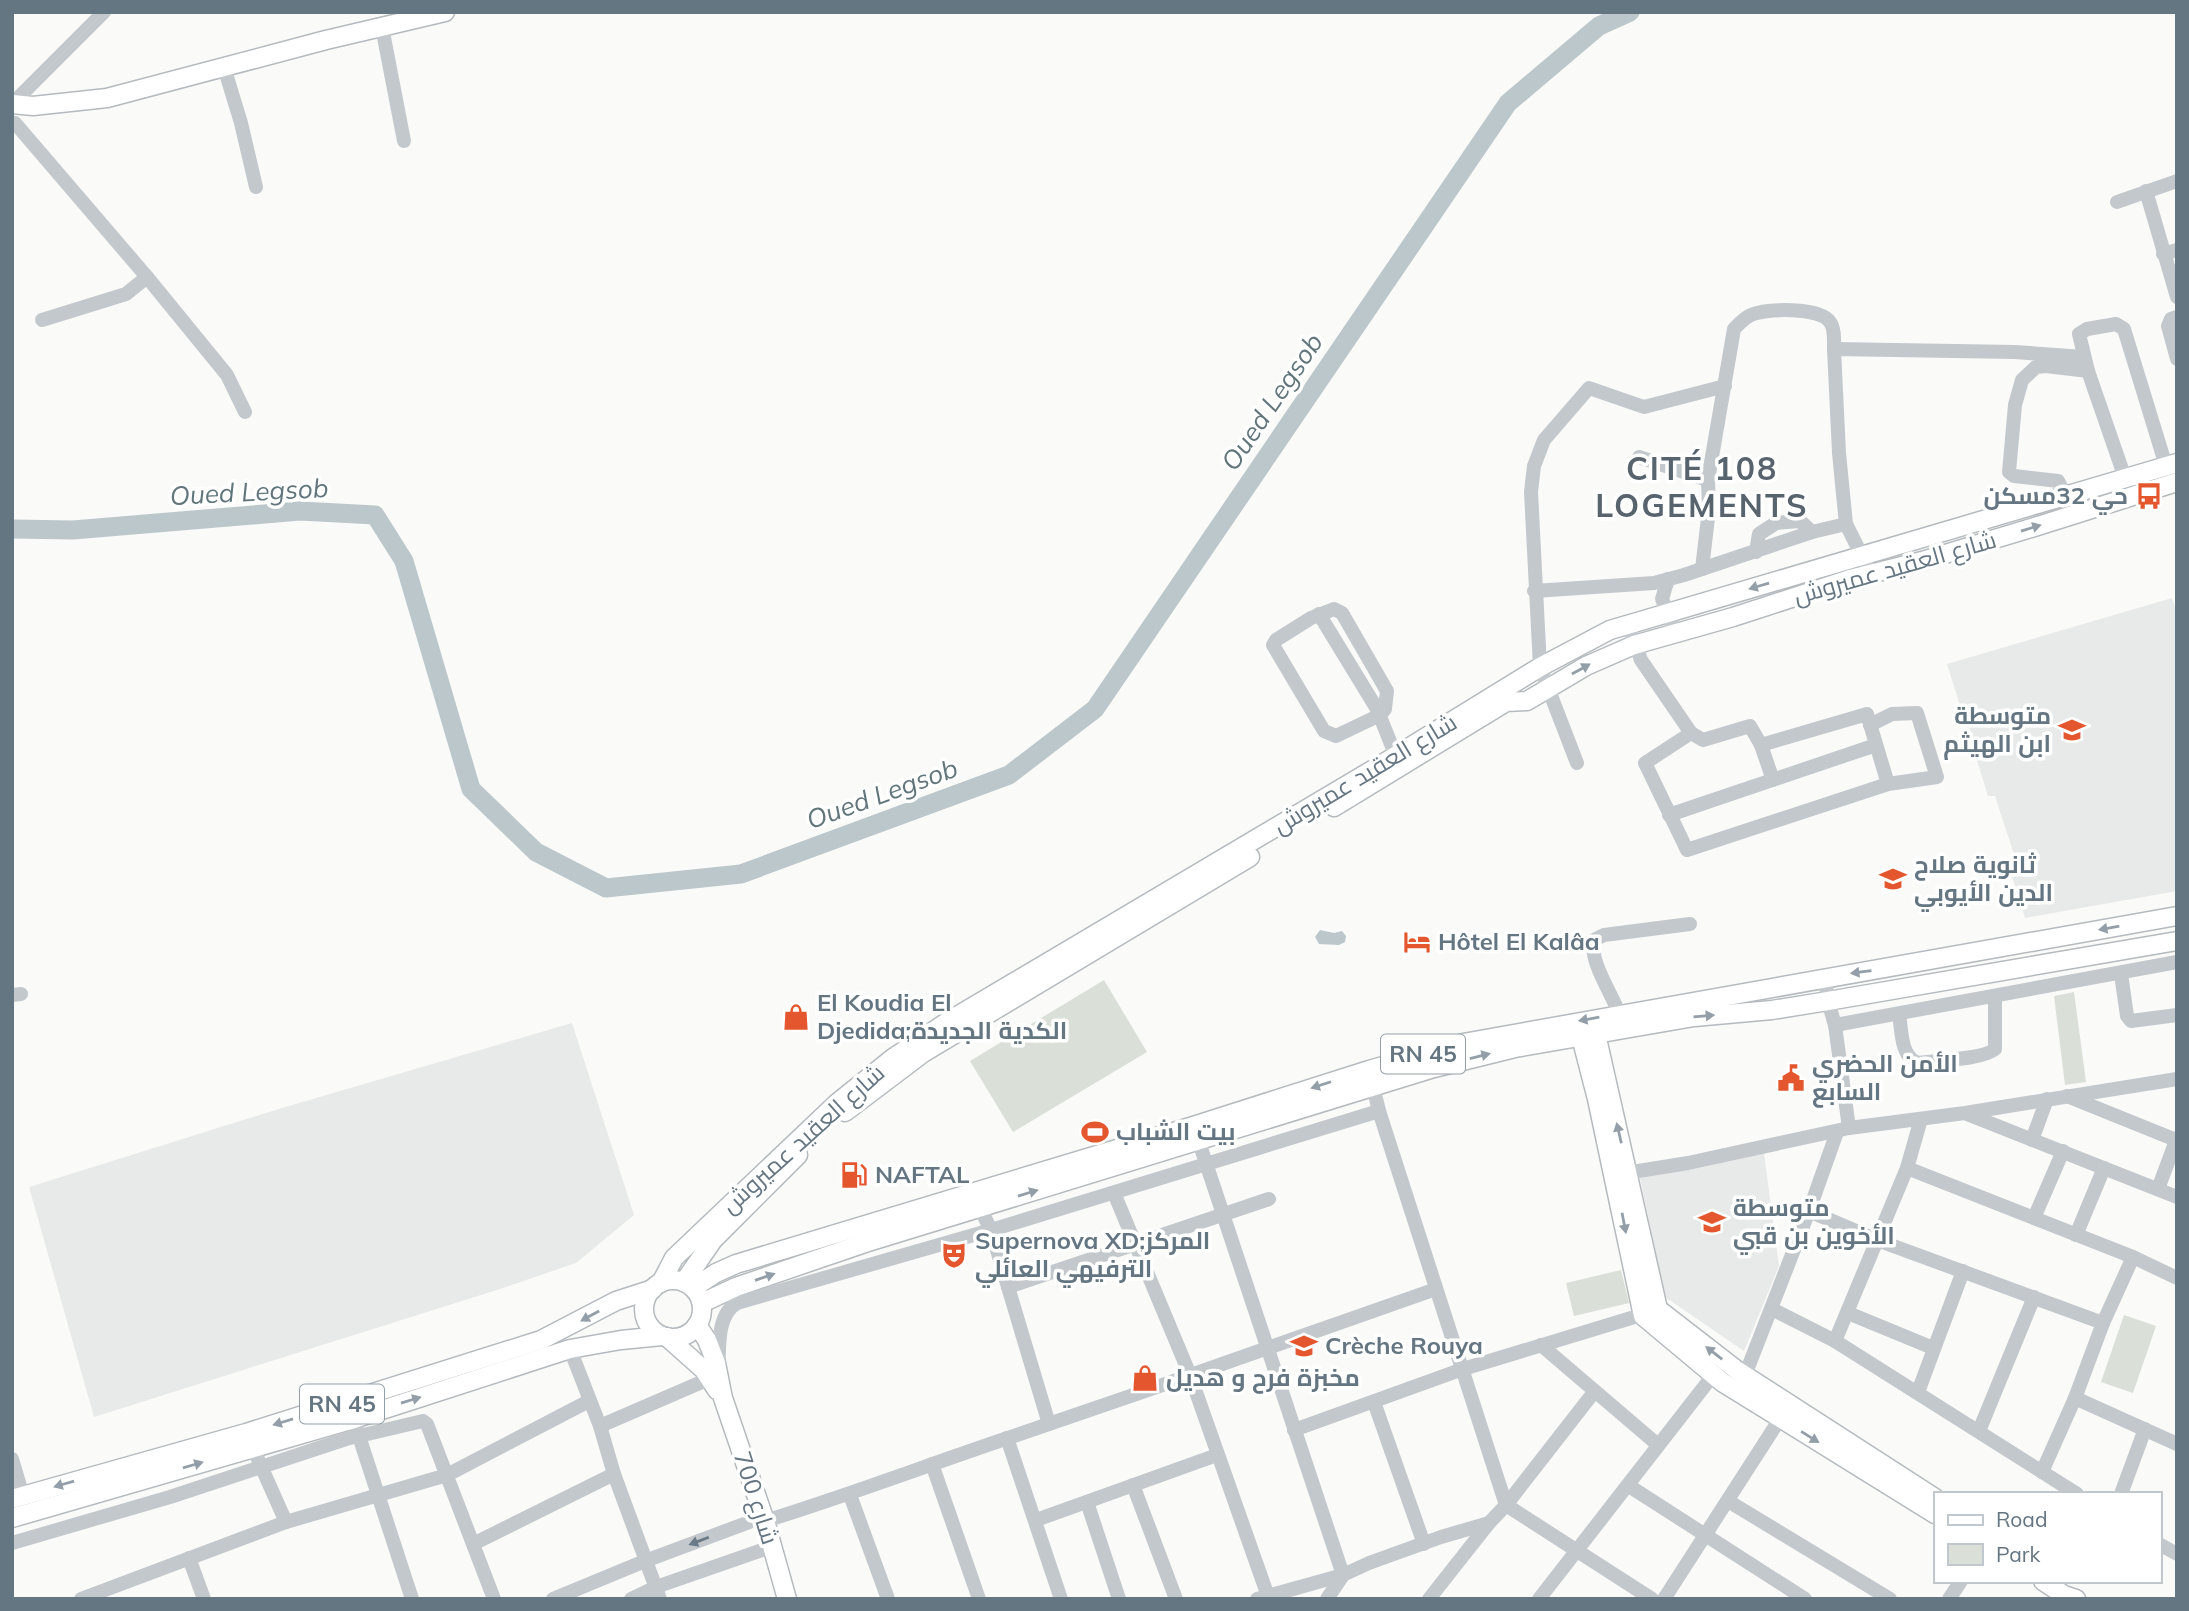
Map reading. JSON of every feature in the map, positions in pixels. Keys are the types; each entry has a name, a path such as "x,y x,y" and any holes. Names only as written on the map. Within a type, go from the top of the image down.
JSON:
{"main road":[{"path":"12,104 33,106 107,97 445,12"},
{"name":"شارع العقيد عميروش","path":"693,1291 717,1237 840,1116 882,1083 923,1053 1214,871 1398,762 1506,702 1527,701 1586,666 1634,645 1733,617 1866,565 1915,541 2172,464"},
{"name":"شارع العقيد عميروش","path":"1398,762 1540,667 1583,642 1628,624 1665,605 1866,565 1922,561 2177,482"},
{"path":"1915,541 1922,561"},
{"name":"شارع العقيد عميروش","path":"657,1286 674,1258 836,1104 893,1058 1069,948 1214,871"},
{"name":"RN 45","path":"693,1291 768,1276 980,1208 1196,1133 1371,1077 1463,1043 1623,1021 1825,978 2177,916"},
{"name":"RN 45","path":"1371,1077 1589,1035 1623,1021 1772,1010 2177,941"},
{"path":"1893,968 1897,990"},
{"path":"1589,1035 1651,1312 1714,1374 1741,1383"},
{"name":"RN 45","path":"693,1291 716,1273 736,1264 1196,1133"},
{"path":"717,1237 723,1256 736,1264"},
{"path":"616,1301 674,1258"},
{"path":"665,1336 677,1338 687,1335 697,1325 702,1311 693,1291 676,1280 657,1286 647,1297 645,1315 648,1324 714,1377"},
{"name":"RN 45","path":"18,1498 118,1478 162,1466 541,1340 616,1301 657,1286"},
{"path":"1651,1312 1741,1383 1934,1513"},
{"path":"697,1325 711,1349 714,1377"},
{"name":"RN 45","path":"162,1466 356,1427 570,1349 665,1336"},
{"name":"شارع 700","path":"714,1377 764,1519 788,1599"},
{"path":"1785,1412 1934,1497"},
{"name":"RN 45","path":"12,1518 118,1478"},
{"path":"2049,1583 2084,1599"}],"street":[{"path":"12,104 104,12"},
{"path":"382,27 404,141"},
{"path":"224,67 256,187"},
{"path":"33,106 13,124 147,276 226,374 245,412"},
{"path":"2117,202 2177,181"},
{"path":"2146,191 2170,252 2177,298"},
{"path":"42,320 126,294 147,276"},
{"path":"1702,569 1709,509 1708,480 1734,329 1746,317 1779,310 1818,313 1831,324 1846,524 1866,565"},
{"path":"2177,317 2171,319 2168,326 2177,359"},
{"path":"2125,478 2086,364 2080,341 2081,332 2116,324 2124,329 2172,464"},
{"path":"1834,349 2015,352 2086,364"},
{"path":"2066,496 2058,481 2014,476 2009,472 2015,405 2022,380 2036,367 2086,364"},
{"path":"1577,763 1540,667 1534,592 1531,492 1534,466 1544,440 1585,390 1591,388 1643,407 1725,386"},
{"path":"1639,457 1708,480"},
{"path":"1534,592 1642,584 1668,579 1756,552 1759,534 1776,523 1800,521 1812,532 1846,524"},
{"path":"1665,605 1668,579"},
{"path":"1642,584 1665,605 1676,632"},
{"path":"1334,609 1342,613 1382,678 1387,691 1387,701 1380,715 1340,735 1330,735 1324,731 1273,645 1320,614 1334,609"},
{"path":"1320,614 1380,715 1398,762"},
{"path":"1628,624 1641,660 1691,733 1703,740 1750,726 1761,744 1773,780"},
{"path":"1691,733 1644,763 1687,850 1888,785 1937,776 1917,713 1892,714 1870,725"},
{"path":"1761,744 1867,714 1888,785"},
{"path":"1669,815 1876,745"},
{"path":"1623,1021 1596,962 1594,940 1604,935 1690,924"},
{"path":"1835,1025 2177,962"},
{"path":"2121,974 2127,1016 2131,1021 2177,1015"},
{"path":"1741,1383 1843,1130 1835,1025 1825,978"},
{"path":"1899,1014 1906,1054 1917,1063 1981,1055 1995,1049 1995,997"},
{"path":"1371,1077 1379,1111 1506,1505 1652,1599"},
{"path":"1621,1174 1843,1130 2177,1079"},
{"path":"2066,1095 2177,1139 2158,1189"},
{"path":"2032,1140 2047,1099"},
{"path":"600,1426 714,1377 723,1319 731,1306 1114,1193 1379,1111"},
{"path":"1965,1113 2177,1197"},
{"path":"1835,1341 1907,1168 1921,1119"},
{"path":"1196,1133 1343,1575"},
{"path":"2034,1218 2063,1151"},
{"path":"1907,1168 2133,1257 2177,1278"},
{"path":"2076,1235 2104,1168"},
{"path":"1114,1193 1190,1376 1264,1598 1343,1575 1369,1563 1489,1523"},
{"path":"1007,1287 1269,1199"},
{"path":"980,1208 990,1230 1049,1424"},
{"path":"1809,1211 1877,1240 2103,1323"},
{"path":"2042,1472 2133,1257"},
{"path":"1918,1392 1963,1271"},
{"path":"553,1599 645,1561 764,1519 850,1494 1436,1289"},
{"path":"1979,1432 2034,1297"},
{"path":"1772,1309 1835,1341 2074,1492"},
{"path":"1294,1430 1463,1369 1651,1312"},
{"path":"1848,1313 1933,1348"},
{"path":"1541,1345 1658,1445"},
{"path":"570,1349 658,1593"},
{"path":"1539,1599 1714,1374"},
{"path":"1429,1599 1594,1392"},
{"path":"2075,1398 2177,1444"},
{"path":"81,1599 286,1522 447,1475 589,1401"},
{"path":"1374,1402 1424,1544"},
{"path":"1664,1599 1785,1412"},
{"path":"12,1543 261,1468 356,1427 423,1421 427,1424 494,1599"},
{"path":"356,1427 412,1599"},
{"path":"2122,1492 2145,1429"},
{"path":"1007,1438 1061,1599"},
{"path":"253,1448 286,1522"},
{"path":"1036,1520 1217,1455"},
{"path":"12,1459 18,1498"},
{"path":"932,1464 976,1598"},
{"path":"162,1466 170,1497"},
{"path":"473,1544 614,1474"},
{"path":"1133,1485 1176,1599"},
{"path":"1629,1486 1805,1599"},
{"path":"850,1494 888,1599"},
{"path":"1728,1501 1890,1599"},
{"path":"1087,1502 1119,1599"},
{"path":"631,1599 658,1593 771,1547"},
{"path":"189,1558 204,1599"},
{"path":"1327,1599 1343,1575"},
{"path":"1949,1599 1960,1583"}],"shaded area":[{"name":"متوسطة ابن الهيثم","path":"2172,598 2177,613 2177,891 2025,918 2010,870 2018,867 1995,796 1988,796 1947,664"},
{"path":"1320,930 1334,933 1342,931 1346,936 1345,942 1339,945 1319,944 1315,937"},
{"path":"572,1023 634,1215 576,1263 94,1417 29,1187 282,1108"},
{"name":"متوسطة الأخوين بن قبي","path":"1764,1153 1779,1266 1744,1351 1665,1297 1640,1178"}],"green space":[{"path":"1104,980 1147,1052 1013,1132 970,1061"},
{"path":"2074,992 2086,1082 2065,1085 2054,996"},
{"path":"1621,1270 1629,1303 1574,1316 1566,1283"},
{"path":"2124,1315 2156,1326 2133,1393 2101,1382"}],"waterway":[{"name":"Oued Legsob","path":"12,529 73,530 300,511 375,515 404,561 471,789 536,852 606,888 741,874 1009,775 1095,709 1508,103 1599,26 1630,12"}],"place":[{"name":"حي 32مسكن","path":"2149,496"},
{"name":"متوسطة ابن الهيثم","path":"2072,730"},
{"name":"ثانوية صلاح الدين الأيوبي","path":"1893,879"},
{"name":"Hôtel El Kalâa","path":"1417,942"},
{"name":"El Koudia El Djedida;الكدية الجديدة","path":"796,1017"},
{"name":"الأمن الحضري السابع","path":"1791,1078"},
{"name":"بيت الشباب","path":"1095,1132"},
{"name":"NAFTAL","path":"854,1175"},
{"name":"متوسطة الأخوين بن قبي","path":"1712,1222"},
{"name":"Supernova XD;المركز الترفيهي العائلي","path":"954,1255"},
{"name":"Crèche Rouya","path":"1304,1346"},
{"name":"مخبزة فرح و هديل","path":"1145,1378"}],"district":[{"name":"CITÉ 108 LOGEMENTS","path":"1702,488"}]}
